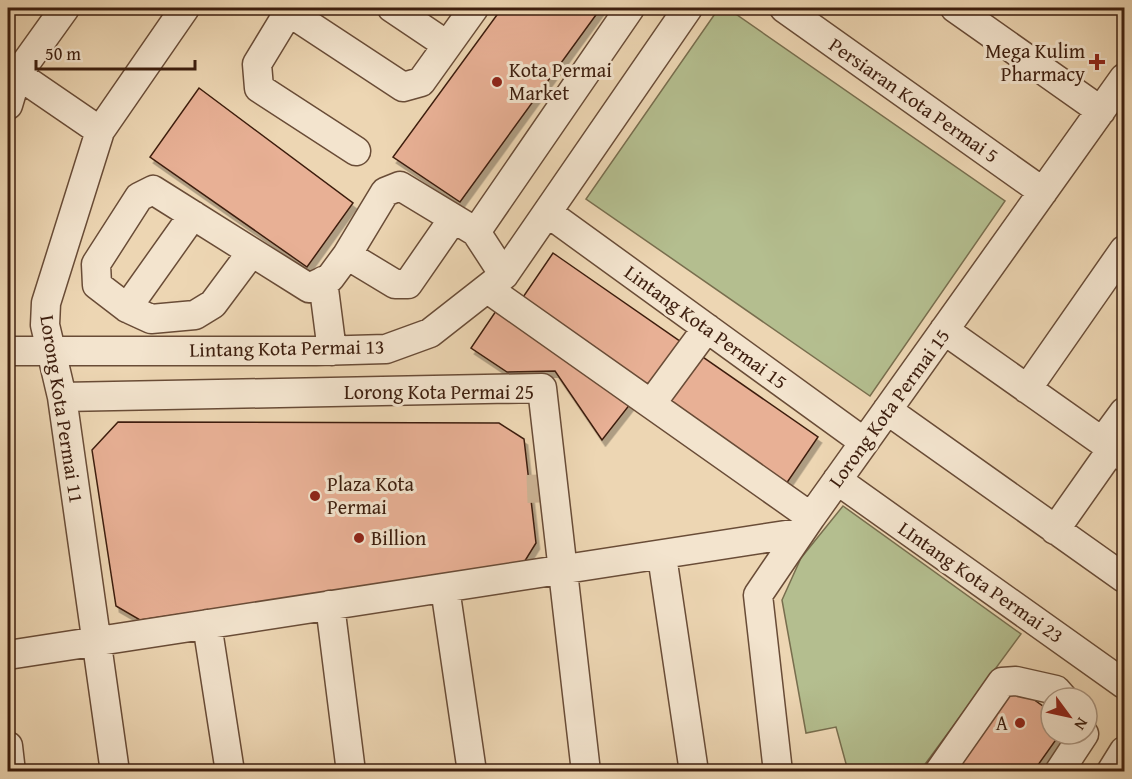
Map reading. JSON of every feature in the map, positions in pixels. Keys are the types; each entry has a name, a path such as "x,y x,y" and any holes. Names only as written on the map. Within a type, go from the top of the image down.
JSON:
{"street":[{"path":"8,105 12,72 65,8"},
{"name":"Lorong Kota Permai 11","path":"115,771 62,397 49,350 45,325 46,303 100,131 185,8"},
{"path":"392,8 447,45"},
{"path":"356,151 260,88 257,64 287,9 404,87 421,82 474,8"},
{"path":"347,255 395,284 408,284 465,226 630,8"},
{"name":"Lintang Kota Permai 13","path":"8,351 386,350 430,333 496,282 548,213 688,8"},
{"name":"Persiaran Kota Permai 5","path":"784,8 1043,192"},
{"path":"955,8 1101,111"},
{"path":"12,72 100,131"},
{"name":"Lorong Kota Permai 15","path":"778,771 758,595 805,525 1125,78"},
{"path":"251,254 213,304 195,315 151,319 127,308 97,285 96,264 139,197 153,190 251,254 309,288 330,278 347,255 385,192 400,186 465,226 496,282 805,525"},
{"name":"Lintang Kota Permai 15","path":"548,213 864,442"},
{"path":"127,308 193,215"},
{"path":"1027,389 1125,250"},
{"path":"323,281 332,351"},
{"path":"651,404 707,328"},
{"path":"944,330 1113,449"},
{"name":"Lorong Kota Permai 25","path":"62,397 542,388 586,771"},
{"path":"887,410 1125,578"},
{"path":"1055,530 1113,449 1125,412"},
{"name":"LIntang Kota Permai 23","path":"837,480 1125,684"},
{"path":"8,655 662,555 805,525"},
{"path":"662,555 694,771"},
{"path":"445,588 472,771"},
{"path":"330,605 351,771"},
{"path":"207,624 230,771"},
{"path":"1063,686 1080,652"},
{"path":"939,771 1002,682 1016,681 1039,688"},
{"path":"8,746 11,771"},
{"path":"1059,771 1076,746"},
{"path":"1111,771 1125,751"}],"green space":[{"path":"719,8 727,8 1005,201 870,396 586,199"},
{"path":"843,506 1021,634 920,771 848,771 836,727 806,733 782,600 801,558"}],"building":[{"name":"Kota Permai Market","path":"502,8 601,8 460,202 393,157"},
{"path":"199,88 353,203 307,267 150,157"},
{"path":"553,253 818,437 784,487 519,303"},
{"path":"498,308 631,403 602,440 555,371 507,372 471,348"},
{"name":"Plaza Kota Permai","path":"118,422 499,423 524,439 536,543 523,564 140,620 116,606 92,450"},
{"name":"A","path":"1015,686 1039,703 1039,746 1051,746 1033,772 954,772"}],"tunnel":[{"path":"527,489 552,488"}],"place":[{"name":"Mega Kulim Pharmacy","path":"1097,62"},
{"name":"Kota Permai Market","path":"497,82"},
{"name":"Plaza Kota Permai","path":"315,496"},
{"name":"Billion","path":"359,538"},
{"name":"A","path":"1020,723"}]}
